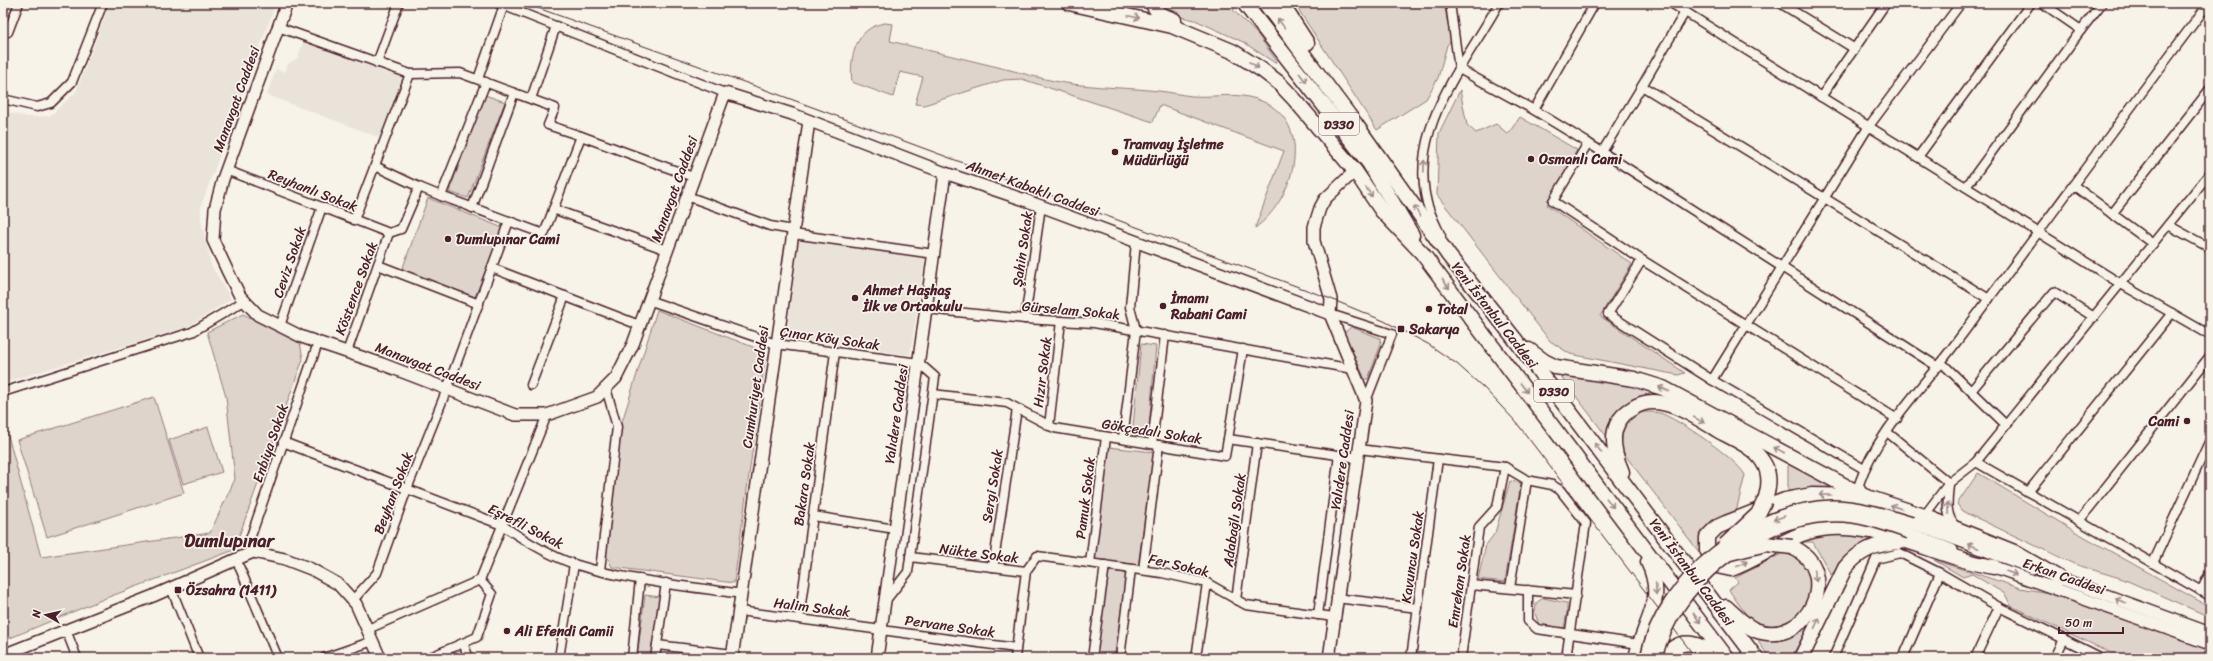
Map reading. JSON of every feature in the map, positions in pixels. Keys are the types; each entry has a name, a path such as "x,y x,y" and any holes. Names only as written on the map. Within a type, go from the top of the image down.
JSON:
{"highway":[{"path":"1069,3 1172,26 1213,42 1256,66 1279,83 1355,171 1382,211 1422,252"},
{"path":"1152,3 1159,14 1194,27 1213,42"},
{"name":"D330","path":"1244,3 1369,163 1422,252"},
{"path":"1265,3 1354,122"},
{"name":"D330","path":"1281,3 1329,77 1354,122"},
{"name":"Yeni İstanbul Caddesi","path":"1354,122 1449,256 1514,338 1756,658"},
{"name":"Yeni İstanbul Caddesi","path":"1422,252 1727,658"},
{"path":"1514,338 1540,359 1556,367 1634,379 1663,388 1864,496 1915,529 1974,564 1994,567"},
{"path":"1630,491 1615,454 1613,442 1615,429 1622,416 1628,411 1643,404 1657,403 1678,408 1753,451 1764,462 1767,470 1769,481 1765,500 1758,514 1728,549"},
{"path":"1864,496 1812,495 1769,505 1717,527 1707,537 1707,550 1717,566 1730,569 1796,536 1829,528 1862,531 1915,529 1959,530 2014,552 2059,578"},
{"path":"1801,658 1839,578 1851,560 1868,548 1898,542 1915,529"},
{"path":"1636,658 1639,644 1654,605 1657,591 1654,575 1638,540"},
{"path":"1702,586 1750,627 1768,632 1787,630 1799,623 1808,614 1814,603 1817,589 1816,576 1810,563 1802,553 1792,547 1766,544 1728,549"},
{"path":"1639,644 1650,639 1660,641 1662,657"},
{"path":"1662,657 1675,647 1690,643 1702,645 1718,658"},
{"path":"1639,644 1641,652 1647,658"}],"street":[{"path":"3,30 8,32 18,3"},
{"path":"3,99 37,107 51,103 72,82 104,3"},
{"name":"Manavgat Caddesi","path":"287,3 226,170 215,209 213,240 240,296 258,315 302,337 347,352 515,415 547,415 597,397 616,378 639,325 725,93"},
{"path":"377,63 399,3"},
{"path":"1450,3 1459,69"},
{"path":"1449,256 1427,203 1424,180 1424,154 1435,113 1459,69 1499,3"},
{"path":"1534,110 1594,3"},
{"path":"1671,3 2121,284 2210,335"},
{"path":"1780,3 1854,50"},
{"path":"1821,97 1885,3"},
{"path":"1712,380 1869,126 1961,3"},
{"path":"1918,157 2031,3"},
{"path":"2042,3 2082,30"},
{"path":"1966,187 2102,3"},
{"path":"1864,496 1859,484 1864,469 1887,432 1989,299 2209,3"},
{"path":"440,196 482,81 501,4 725,93"},
{"path":"1602,152 1685,12"},
{"path":"531,99 556,26"},
{"path":"278,27 410,74 460,73 555,108 548,125 694,177"},
{"path":"1459,69 1534,110 1588,143 1782,268 1940,364 1971,391 2006,425"},
{"path":"354,220 410,74"},
{"path":"1642,86 1989,299"},
{"path":"2112,214 2210,89"},
{"path":"472,208 514,93"},
{"name":"Ahmet Kabaklı Caddesi","path":"725,93 809,121 945,173 1041,206 1330,314"},
{"name":"Cumhuriyet Caddesi","path":"733,656 776,344 809,121"},
{"path":"375,166 440,196 544,234 581,136"},
{"path":"1588,143 1553,201 1642,260 1897,419"},
{"name":"Reyhanlı Sokak","path":"226,170 389,233"},
{"name":"Yalıdere Caddesi","path":"1329,658 1336,598 1366,401 1330,314 1331,299 1314,241 1314,226 1320,208 1325,199 1355,171"},
{"name":"Yalıdere Caddesi","path":"877,658 945,173"},
{"path":"1915,529 1949,483 1976,462 2210,173"},
{"path":"2073,184 2153,244"},
{"name":"Köstence Sokak","path":"347,352 389,233 401,229 419,187"},
{"path":"687,196 770,226 793,232 934,254"},
{"name":"Şahin Sokak","path":"1025,319 1041,206"},
{"name":"Ceviz Sokak","path":"280,326 322,207"},
{"path":"553,209 667,250"},
{"name":"Beyhan Sokak","path":"353,600 377,573 407,489 447,389 509,221"},
{"path":"2168,225 2210,248"},
{"path":"1123,439 1136,330 1130,307 1136,242"},
{"path":"1642,260 1608,314 1712,380 1864,469"},
{"path":"378,264 479,304"},
{"path":"492,268 639,325"},
{"path":"1971,391 2054,292 2094,317"},
{"path":"530,385 565,296"},
{"name":"Çınar Köy Sokak","path":"648,300 776,344 919,363"},
{"path":"3,392 192,332 244,301"},
{"name":"Gürselam Sokak","path":"927,309 1025,319 1094,323 1353,368"},
{"path":"1330,314 1392,334 1366,401"},
{"path":"2028,492 2172,314"},
{"name":"Hızır Sokak","path":"1049,426 1061,321"},
{"path":"1143,570 1165,335"},
{"name":"Enbiya Sokak","path":"253,552 250,539 318,343"},
{"path":"1243,349 1228,439 1339,455 1358,453 1438,459 1505,467 1527,480 1552,485 1560,490 1586,523 1566,658"},
{"name":"Bakara Sokak","path":"798,619 835,352"},
{"path":"2079,521 2210,356"},
{"path":"885,601 908,572 935,377 919,363"},
{"path":"600,570 617,427 606,388"},
{"name":"Gökçedalı Sokak","path":"933,394 1006,403 1054,428 1225,456 1228,439"},
{"name":"Sergi Sokak","path":"993,567 1017,409"},
{"path":"368,629 480,580 547,415"},
{"path":"1887,432 1949,483"},
{"name":"Pamuk Sokak","path":"1090,563 1106,436"},
{"path":"2153,563 2210,440"},
{"name":"Eşrefli Sokak","path":"284,442 502,526 533,546 574,564 640,579 742,594"},
{"name":"Adabağlı Sokak","path":"1236,600 1257,443"},
{"path":"1318,614 1339,455"},
{"name":"Kavuncu Sokak","path":"1411,658 1438,459"},
{"path":"1976,462 2210,596"},
{"name":"Emrehan Sokak","path":"1461,658 1479,526 1497,507 1505,467"},
{"path":"1510,588 1527,480"},
{"path":"1949,483 1948,512 1950,519 1959,530"},
{"path":"813,516 895,529"},
{"name":"Erkan Caddesi","path":"1728,549 1780,528 1809,519 1828,516 1859,519 1915,529 2059,578 2210,633"},
{"path":"1662,657 1666,628 1681,603 1728,549"},
{"path":"1647,658 1658,624 1678,591 1702,564 1728,549"},
{"path":"3,655 171,588 253,552 285,559 311,569 338,584 353,600 368,629 380,658"},
{"path":"1833,658 1876,559 1900,553 1940,573 1998,607 2102,658"},
{"name":"Nükte Sokak","path":"910,557 1026,572 1037,556"},
{"name":"Fer Sokak","path":"1037,556 1143,570 1207,583 1246,605 1334,617"},
{"path":"236,559 278,658"},
{"path":"559,658 574,564"},
{"path":"1092,658 1105,565"},
{"name":"Erkan Caddesi","path":"1994,567 2210,644"},
{"path":"1120,658 1131,569"},
{"path":"1015,658 1026,572"},
{"path":"1903,658 1940,573"},
{"path":"2201,591 2210,573"},
{"path":"632,658 640,579"},
{"path":"428,658 477,637 492,594 480,580"},
{"path":"655,658 666,583"},
{"path":"1196,658 1207,583"},
{"path":"1471,585 1576,595"},
{"path":"171,588 199,658"},
{"path":"1528,590 1528,621 1537,629 1639,644"},
{"path":"1336,598 1418,608"},
{"path":"1975,658 1998,607"},
{"name":"Halim Sokak","path":"739,611 881,629"},
{"name":"Pervane Sokak","path":"881,629 1016,648"},
{"path":"66,630 77,658"},
{"path":"2055,658 2064,639"},
{"path":"324,658 373,640"},
{"path":"463,643 469,658"},
{"path":"657,645 733,656"}],"shaded area":[{"path":"110,3 276,3 201,206 201,220 211,265 231,299 187,327 3,383 3,111 27,117 50,116 76,92"},
{"path":"1157,3 1235,3 1237,6 1233,10 1258,35 1276,60 1275,63 1243,42 1195,20 1172,15"},
{"path":"1294,3 1444,3 1451,41 1447,45 1438,78 1426,99 1377,130"},
{"path":"885,23 893,24 890,41 1054,81 1091,86 1159,91 1192,96 1229,95 1256,99 1266,103 1281,115 1291,130 1294,147 1293,166 1288,184 1279,201 1268,216 1255,228 1284,151 1160,105 1153,122 1022,79 1003,80 924,105 915,104 923,77 900,72 893,97 852,82 851,72 853,53 856,45 867,30"},
{"path":"303,42 403,78 381,138 267,95 276,69 284,72 288,64 298,58"},
{"path":"1460,90 1467,125 1476,133 1496,124 1508,134 1520,117 1577,150 1547,205 1632,264 1600,316 1685,373 1678,375 1570,354 1550,341 1437,195 1439,133"},
{"path":"485,95 505,102 468,198 449,192"},
{"path":"428,198 503,228 475,297 402,270"},
{"name":"Ahmet Haşhaş İlk ve Ortaokulu","path":"799,239 925,258 910,355 786,338"},
{"path":"657,310 766,352 734,583 612,567 606,554 621,425"},
{"path":"243,314 300,343 303,359 234,550 106,598 3,641 3,417 41,557 210,533 235,479 226,397 207,332"},
{"path":"1351,327 1380,338 1381,344 1368,379 1365,379 1344,333"},
{"path":"1141,344 1156,346 1148,438 1132,437"},
{"path":"1564,375 1624,382 1656,392 1657,394 1638,399 1625,407 1620,412 1607,437 1562,378"},
{"path":"154,397 184,493 47,537 17,440"},
{"path":"1644,412 1660,413 1680,423 1719,449 1740,468 1745,475 1736,512 1699,552 1622,451 1622,438 1625,427 1632,418"},
{"path":"208,427 222,472 183,484 169,440"},
{"path":"1108,447 1154,452 1138,566 1094,560"},
{"path":"1788,463 1833,487 1788,491"},
{"path":"1978,473 2076,532 2210,607 2210,617 2123,579 2074,564 1962,511 1957,504"},
{"path":"1510,481 1521,483 1505,582 1478,579 1486,545 1495,533"},
{"path":"1853,534 1872,540 1850,554 1831,575 1813,542 1798,542 1820,535"},
{"path":"1787,551 1801,561 1809,573 1811,587 1809,600 1802,612 1792,621 1779,626 1754,623 1743,611 1729,590 1738,582 1735,578"},
{"path":"1934,560 2020,588 2049,593 2085,604 2210,650 2210,658 2122,658 2011,606 2005,594 1972,574 1963,577"},
{"path":"1109,571 1127,573 1114,658 1096,658"},
{"path":"645,595 660,597 651,658 637,658"},
{"path":"1543,598 1567,603 1564,628 1539,625 1535,613 1536,603"},
{"path":"1804,627 1807,629 1791,658 1770,658 1759,643 1759,637 1796,633"}],"tram line":[{"path":"524,3 777,94 1331,299 1384,321 1428,344 1457,364 1485,389 1516,422 1696,658"}],"place":[{"name":"Tramvay İşletme Müdürlüğü","path":"1115,152"},
{"name":"Osmanlı Cami","path":"1531,159"},
{"name":"Dumlupınar Cami","path":"448,239"},
{"name":"Ahmet Haşhaş İlk ve Ortaokulu","path":"855,298"},
{"name":"İmamı Rabani Cami","path":"1163,306"},
{"name":"Total","path":"1429,309"},
{"name":"Sakarya","path":"1401,329"},
{"name":"Cami","path":"2187,421"},
{"name":"Özsahra (1411)","path":"178,590"},
{"name":"Ali Efendi Camii","path":"507,631"}],"district":[{"name":"Dumlupınar","path":"229,541"}]}
